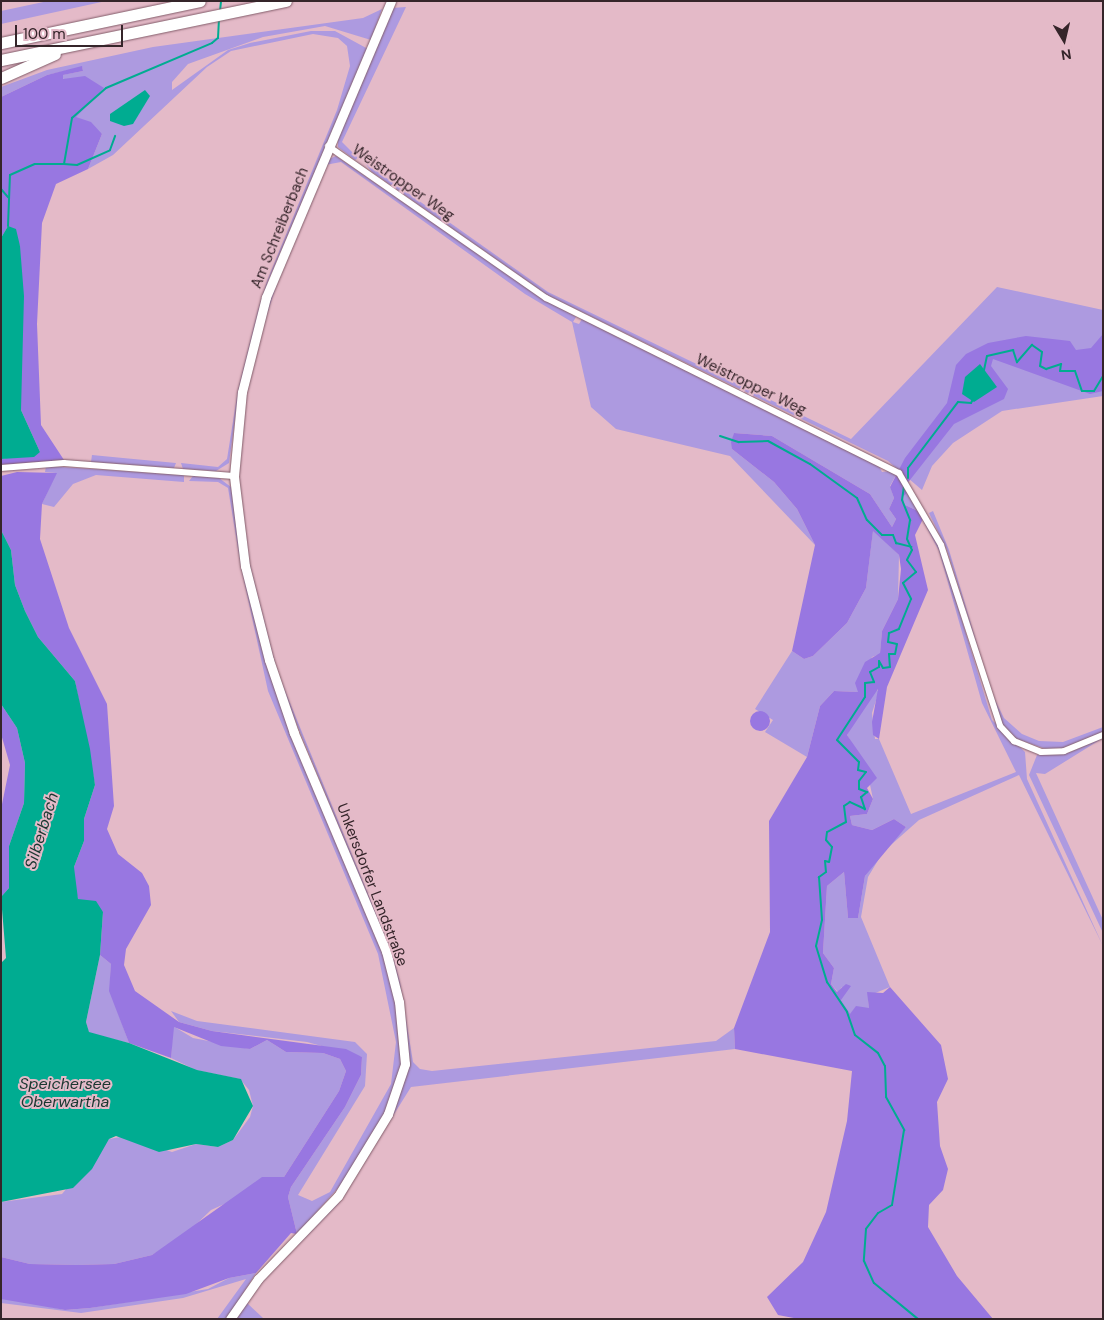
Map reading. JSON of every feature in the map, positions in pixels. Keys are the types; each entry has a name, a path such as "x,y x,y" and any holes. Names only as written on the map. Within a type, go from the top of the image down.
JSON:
{"highway":[{"path":"1,43 200,1"},
{"path":"1,60 286,1"},
{"path":"1,78 78,45"}],"street":[{"name":"Am Schreiberbach","path":"234,476 238,411 262,311 328,146 390,5"},
{"name":"Weistropper Weg","path":"328,146 546,298 899,473 941,545 994,718 1014,742 1033,750 1064,751 1103,735"},
{"path":"1,468 64,463 234,476"},
{"name":"Unkersdorfer Landstraße","path":"230,1319 258,1279 338,1196 394,1102 405,1057 399,1002 386,951 269,660 245,566 234,476"}],"shaded area":[{"path":"48,1 106,1 1,24 1,11"},
{"path":"406,7 342,142 358,158 355,160 338,147 338,132 392,8"},
{"path":"382,9 371,40 325,26 263,37 188,64 172,82 172,90 228,50 250,43 311,31 335,31 368,49 268,281 239,390 229,463 216,471 183,469 181,463 218,467 227,459 238,390 258,310 267,281 337,110 350,66 347,46 338,38 313,34 231,51 207,67 113,155 88,169 102,134 76,118 62,75 83,71 82,67 47,75 1,97 1,87 47,70 153,47 363,18"},
{"path":"82,66 83,71 63,75 63,79 85,76 104,88 76,117 91,122 102,134 88,169 56,184 42,223 37,324 41,425 64,460 1,465 1,459 40,452 21,410 20,246 8,226 1,238 1,97 47,75"},
{"path":"336,156 529,289 576,317 573,322 579,324 582,319 843,447 879,466 882,472 891,471 896,475 890,486 894,498 889,509 896,519 892,527 870,494 772,436 734,433 732,449 774,482 797,509 815,545 730,456 616,429 591,407 572,322 525,294 341,162 325,165 290,244 256,348 242,413 238,479 250,565 277,671 391,950 400,982 413,1062 420,1069 432,1071 716,1041 734,1028 735,1049 411,1087 338,1204 296,1247 353,1178 346,1179 297,1234 288,1197 291,1187 345,1107 361,1075 362,1057 307,1042 212,1031 179,1022 171,1011 197,1021 355,1042 367,1054 365,1086 298,1195 312,1201 330,1192 391,1084 396,1042 378,954 268,691 241,567 228,488 218,482 189,481 193,476 219,478 231,487 245,576 275,689 378,934 392,979 396,978 382,932 275,671 248,565 236,479 241,412 255,348 269,298 289,243 320,170 327,160"},
{"path":"364,162 548,292 851,439 997,287 1103,310 1103,396 1002,411 953,443 932,466 922,490 888,461 547,295 372,172"},
{"path":"1103,334 1103,391 1090,394 993,359 991,366 1008,389 1004,399 954,424 906,485 909,491 903,497 905,505 918,511 923,519 915,535 928,590 887,687 879,739 873,735 872,722 878,689 847,735 877,778 867,788 873,799 867,814 850,816 852,825 872,830 894,819 906,827 865,876 858,918 848,918 844,872 827,886 823,953 834,968 831,984 837,992 846,984 851,986 841,1000 850,1014 856,1006 869,1008 867,992 883,993 890,987 941,1045 948,1079 937,1102 940,1146 948,1169 943,1190 929,1205 928,1227 957,1276 993,1319 799,1319 778,1315 767,1297 803,1262 826,1212 847,1121 852,1071 735,1049 734,1028 770,932 769,821 807,757 820,706 834,691 858,692 855,683 865,662 880,653 882,631 898,599 901,569 899,555 873,531 866,588 847,623 813,656 804,659 792,651 815,545 797,509 774,482 732,449 731,442 734,433 772,436 870,494 892,527 896,519 889,509 894,498 890,487 905,458 947,403 956,365 966,354 988,343 1026,336 1070,341 1076,350 1091,348"},
{"path":"92,455 176,463 174,468 91,462"},
{"path":"46,466 184,475 184,482 96,475 73,484 54,507 42,504 56,473 45,472"},
{"path":"17,472 57,473 42,504 40,539 69,628 107,704 114,806 107,829 118,854 142,873 149,886 151,905 126,949 124,965 135,991 179,1022 212,1031 346,1049 362,1057 361,1075 345,1107 291,1187 288,1197 297,1234 291,1233 256,1273 229,1278 186,1294 65,1310 1,1299 1,1257 30,1264 77,1265 114,1264 152,1255 262,1177 284,1177 339,1091 346,1071 340,1059 323,1053 286,1052 267,1040 250,1049 221,1046 174,1027 171,1058 129,1043 109,991 111,964 100,955 103,912 78,899 74,884 74,867 84,841 84,819 95,785 75,681 38,637 25,611 15,585 11,550 1,530 1,476"},
{"path":"909,491 941,551 992,720 1025,752 1027,779 1103,946 1019,775 919,820 883,852 868,877 861,917 890,987 868,996 869,1008 850,1015 841,1000 842,987 838,992 831,984 834,968 823,953 827,886 844,872 848,918 858,918 865,876 883,851 906,827 894,819 872,830 852,825 850,816 867,814 873,799 866,766 847,735 873,689 879,691 872,713 875,739 879,739 911,814 1016,772 982,703 939,551 918,511 905,505 903,497"},
{"path":"933,511 949,550 983,664 947,550 929,513"},
{"path":"873,530 899,555 898,599 882,631 880,654 872,657 858,692 834,691 820,706 807,757 765,732 773,720 755,709 792,651 804,659 813,656 847,623 866,588"},
{"path":"993,697 1004,718 1022,734 1039,741 1063,742 1103,727 1103,732 1063,748 1046,749 1017,739 1002,724"},
{"path":"1,704 17,728 25,763 24,803 9,846 9,888 1,897 1,809 10,765 1,734"},
{"path":"760,711 767,714 770,721 767,728 760,731 753,728 750,721 753,714"},
{"path":"1103,738 1045,774 1036,773 1103,920 1103,933 1029,775 1037,755 1068,753"},
{"path":"100,955 111,964 110,991 129,1043 89,1033 86,1022"},
{"path":"173,1026 193,1038 250,1049 267,1040 286,1052 323,1053 340,1059 346,1071 339,1091 284,1177 211,1210 186,1234 152,1255 114,1264 77,1265 30,1264 1,1257 1,1202 62,1194 109,1139 126,1136 172,1152 196,1144 218,1147 233,1140 250,1117 253,1106 249,1090 240,1079 196,1070 171,1058"},
{"path":"256,1273 227,1319 217,1319 246,1279 183,1298 81,1313 1,1303 1,1299 14,1299 65,1310 90,1308 208,1289 229,1278"},
{"path":"245,1301 263,1318 263,1319 233,1319"}],"water":[{"path":"145,90 150,96 133,124 124,126 110,121 110,114"},
{"path":"8,226 16,229 20,246 24,296 21,410 40,452 34,457 1,459 1,238"},
{"path":"980,364 997,387 974,402 962,394 965,377"},
{"name":"Speichersee Oberwartha","path":"1,530 11,550 15,585 25,611 38,637 75,681 90,749 95,785 84,819 84,841 74,867 78,899 96,901 103,912 100,955 86,1022 89,1032 129,1043 197,1070 241,1079 253,1106 233,1140 218,1147 196,1144 159,1152 116,1136 109,1139 92,1169 73,1188 1,1202 1,963 6,958 1,897 9,888 9,846 24,803 25,763 17,728 1,704"}],"waterway":[{"name":"Silberbach","path":"220,11 221,1"},
{"name":"Silberbach","path":"8,226 10,175 35,164 64,164 72,118 106,88 212,43 218,38 219,19"},
{"path":"64,164 77,165 110,150 115,136"},
{"path":"1,189 8,197"},
{"path":"984,370 987,356 1013,350 1017,362 1032,345 1042,352 1040,366 1046,369 1061,364 1060,371 1075,371 1082,391 1094,391 1103,376"},
{"path":"908,478 908,468 958,402 971,403 973,399"},
{"path":"720,436 739,442 768,441 810,464 857,498 867,520 882,535 893,535 896,543 912,547"},
{"path":"904,486 902,500 910,520 907,539 912,550 907,560 916,572 903,583 911,599 899,629 889,633 888,642 897,644 895,654 889,654 890,667 883,668 879,661 879,667 870,672 874,682 865,683 865,697 837,740 859,762 858,770 866,772 859,781 859,789 867,792 861,797 865,809 850,802 844,806 846,822 827,832 826,840 832,847 829,862 825,861 826,872 819,877 822,920 816,946 827,982 847,1012 855,1035 878,1053 885,1066 886,1097 904,1130 892,1205 878,1213 866,1229 864,1261 874,1283 918,1319"}]}
